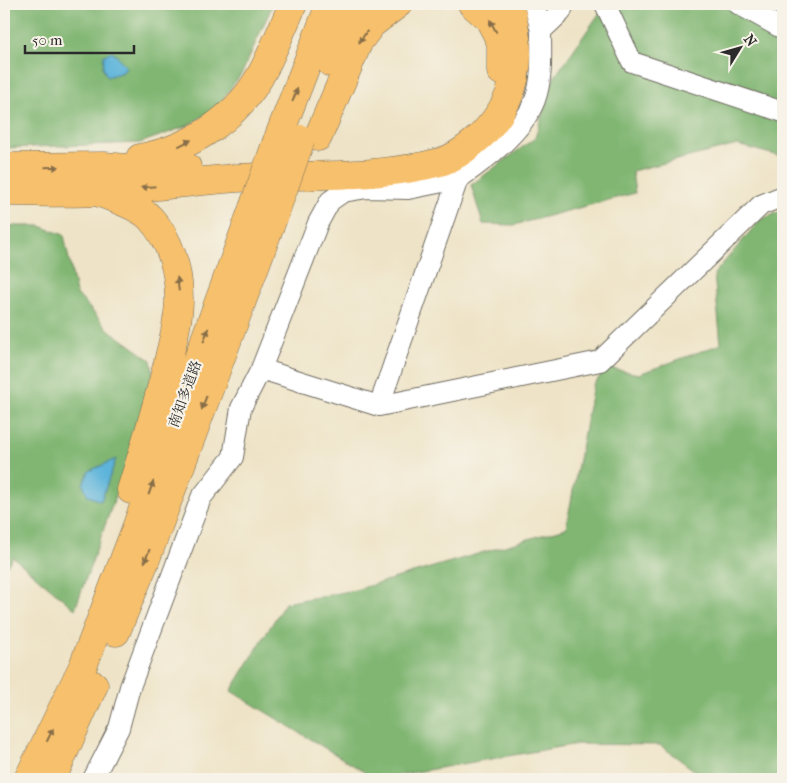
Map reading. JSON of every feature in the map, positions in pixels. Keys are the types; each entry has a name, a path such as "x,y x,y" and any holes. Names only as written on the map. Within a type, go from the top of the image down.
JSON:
{"highway":[{"path":"104,166 145,158 171,150 202,135 229,116 250,91 265,68 293,4"},
{"name":"南知多道路","path":"299,139 330,4"},
{"name":"南知多道路","path":"52,779 75,729 146,559 225,348 299,139 354,4"},
{"path":"299,139 359,41 372,24 398,4"},
{"path":"4,167 104,166 126,168 350,162 423,154 449,141 474,124 492,100 501,73 501,42 489,19 472,4"},
{"path":"4,192 97,192 236,178 356,173 401,169 442,161 461,152 491,126 503,110 511,92 518,50 516,27 509,4"},
{"path":"83,666 77,648 112,548 152,423 175,333 179,298 175,266 168,241 149,217 126,203 97,192"},
{"name":"南知多道路","path":"28,779 83,666 133,536 274,206"}],"street":[{"path":"93,779 120,728 130,687 201,498 233,458 241,408 260,369 318,223 330,201 343,192 366,188 408,189 458,179 483,161 521,124 535,100 541,69 541,31 534,4"},
{"path":"541,31 561,12 564,4"},
{"path":"605,4 632,62 783,112"},
{"path":"738,4 783,29"},
{"path":"379,406 458,179"},
{"path":"260,369 379,406 600,361 762,205 783,196"}],"green space":[{"path":"4,4 273,4 242,73 216,108 187,126 140,143 4,148"},
{"path":"606,4 783,4 783,157 737,145 632,171 635,193 514,225 483,224 471,185 535,138 553,79"},
{"path":"783,210 783,779 706,779 660,745 577,744 376,779 231,691 285,603 355,590 566,528 593,385 607,368 639,374 721,344 714,274 760,220"},
{"path":"4,226 40,226 64,235 76,293 109,330 151,360 155,386 75,609 13,557 4,570"}],"water":[{"path":"112,51 126,66 123,72 107,77 103,68 104,55"},
{"path":"116,459 101,501 88,496 83,484 89,471"}]}
